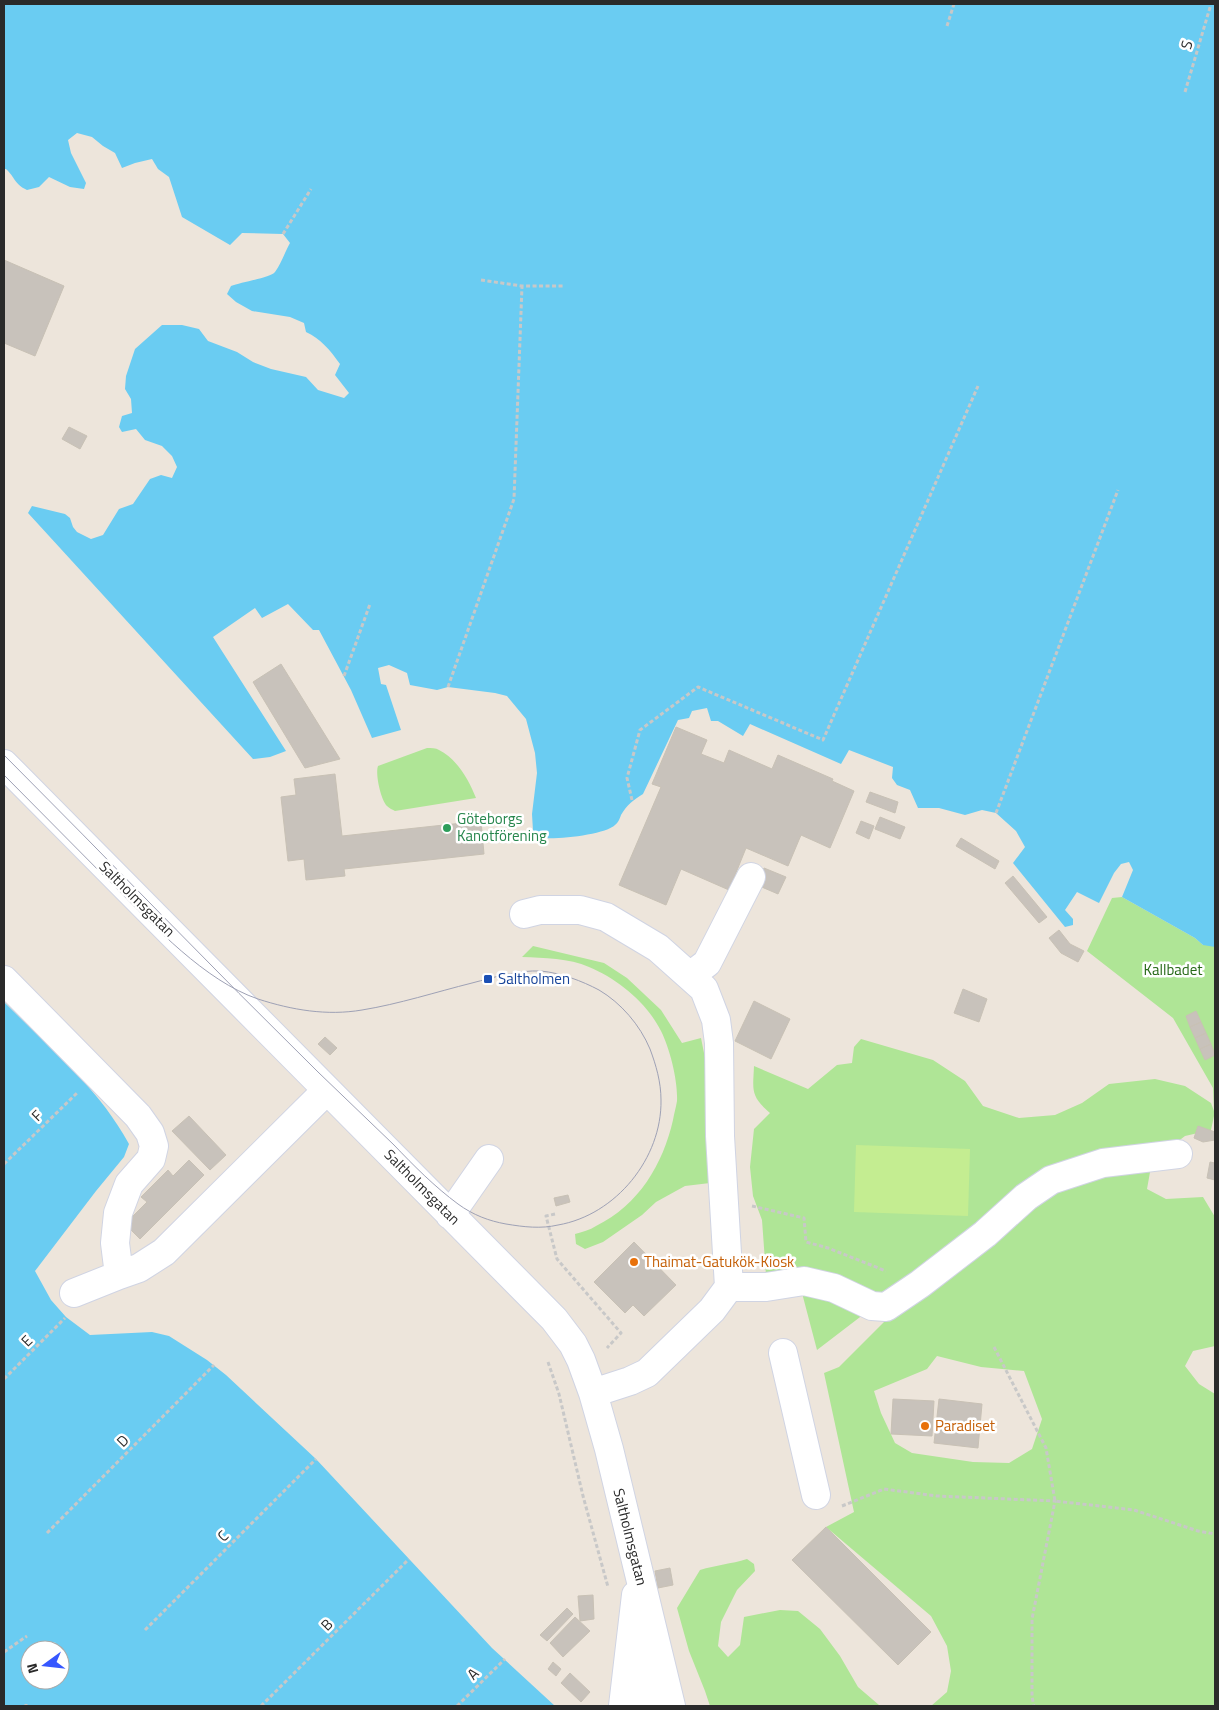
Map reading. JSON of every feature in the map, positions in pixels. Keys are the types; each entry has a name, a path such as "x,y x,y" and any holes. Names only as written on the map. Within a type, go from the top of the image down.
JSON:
{"street":[{"name":"Saltholmsgatan","path":"4,764 554,1319 577,1352 593,1393 609,1449 671,1706"},
{"path":"690,976 707,963 751,877"},
{"path":"524,914 540,910 580,910 606,917 658,948 704,989 716,1020 719,1043 719,1103 729,1287 712,1310 647,1373 630,1381 593,1393"},
{"path":"4,980 138,1116 150,1133 154,1146 151,1159 129,1184 118,1213 115,1243 119,1274"},
{"path":"70,1306 119,1274 139,1268 164,1252 327,1090"},
{"path":"729,1287 766,1287 804,1281 815,1282 834,1288 867,1304 886,1307 920,1284 985,1234 1026,1197 1051,1180 1103,1164 1178,1154"},
{"path":"450,1215 490,1159"},
{"path":"784,1353 816,1495"},
{"path":"623,1706 639,1574"},
{"path":"646,1706 654,1640"}],"path":[{"path":"947,26 954,4"},
{"name":"S","path":"1185,92 1211,4"},
{"path":"283,234 311,189"},
{"path":"481,280 522,286 564,286"},
{"path":"448,687 514,499 522,286"},
{"path":"632,800 627,778 640,730 698,687 823,740 978,386"},
{"path":"996,813 1118,490"},
{"path":"344,676 370,604"},
{"name":"F","path":"4,1164 80,1090"},
{"path":"724,1200 804,1218 806,1242 828,1248 920,1284"},
{"name":"E","path":"4,1380 70,1306"},
{"path":"994,1348 1046,1448 1055,1501 1032,1618 1032,1698 1034,1706"},
{"path":"546,1359 559,1394 583,1496 609,1592"},
{"name":"D","path":"47,1533 214,1365"},
{"name":"C","path":"145,1630 316,1458"},
{"path":"816,1495 835,1509 884,1488 937,1496 1055,1501 1134,1510 1198,1531 1215,1534"},
{"name":"B","path":"261,1706 409,1559"},
{"path":"4,1652 27,1636"},
{"name":"A","path":"457,1706 505,1658"}],"green space":[{"path":"427,748 438,749 457,764 470,784 476,798 395,811 391,809 385,803 381,793 377,775 378,766"},
{"name":"Kallbadet","path":"1122,897 1195,938 1203,945 1215,928 1215,1123 1214,1116 1211,1130 1185,1136 1152,1161 1147,1189 1166,1199 1203,1197 1215,1217 1215,1346 1193,1351 1185,1366 1199,1384 1215,1394 1215,1706 931,1706 947,1692 951,1671 947,1646 931,1616 826,1527 854,1512 824,1373 839,1367 887,1319 881,1301 817,1350 802,1293 766,1275 762,1220 753,1196 750,1167 754,1129 770,1113 759,1102 754,1092 754,1066 808,1089 837,1065 852,1063 854,1047 861,1039 933,1060 965,1081 983,1106 1019,1118 1055,1115 1082,1103 1109,1084 1155,1079 1185,1086 1211,1103 1214,1111 1213,1088 1173,1018 1087,951 1112,898","holes":["937,1356 981,1367 1024,1371 1042,1419 1032,1449 1009,1463 973,1462 912,1453 895,1443 881,1413 874,1391 927,1369"]},
{"path":"533,946 604,963 627,978 661,1010 682,1043 701,1038 706,1063 710,1183 685,1186 656,1202 642,1215 603,1242 585,1249 576,1244 575,1234 594,1227 625,1207 637,1195 656,1167 669,1136 676,1106 675,1075 661,1031 648,1011 631,993 611,978 581,964 556,959 522,957"},
{"path":"856,1145 970,1149 968,1216 854,1212"},
{"path":"747,1559 754,1564 755,1571 737,1590 721,1622 718,1646 728,1657 740,1645 744,1617 780,1610 798,1611 820,1629 840,1656 858,1687 879,1705 891,1706 710,1706 689,1651 677,1608 700,1570"}],"water":[{"path":"4,4 1215,4 1215,947 1203,945 1195,938 1122,897 1133,870 1129,862 1121,864 1114,873 1099,903 1077,892 1065,910 1073,919 1073,925 1065,927 1013,863 1025,847 1016,831 996,813 982,810 965,815 939,808 918,808 910,790 897,785 892,778 893,767 849,750 841,764 750,724 743,736 718,721 711,721 707,708 692,711 689,718 678,720 643,794 628,806 615,825 600,832 577,836 536,837 533,831 532,814 537,773 535,753 526,719 507,696 448,687 437,690 410,685 407,673 389,665 378,668 381,684 386,685 401,730 372,738 351,690 319,630 313,630 288,604 262,618 255,608 213,637 286,751 270,757 253,759 28,513 32,506 65,514 70,518 77,532 91,539 103,535 119,509 133,504 150,479 161,475 172,478 177,467 172,456 162,446 145,440 136,429 122,432 119,427 122,416 132,413 131,399 125,389 126,376 135,349 162,325 182,325 199,329 208,341 237,352 253,362 271,369 306,377 318,390 344,398 349,393 335,375 340,364 325,345 306,332 304,323 290,317 252,311 236,302 227,294 231,286 275,272 290,243 283,234 242,233 230,245 182,217 169,177 158,169 152,159 122,168 115,153 92,137 77,133 68,140 71,153 86,183 84,189 70,187 49,177 39,187 27,190 17,183 9,172 4,169"},
{"path":"4,1002 88,1086 117,1123 129,1144 124,1157 35,1271 51,1300 66,1317 90,1335 152,1332 169,1336 207,1360 226,1375 316,1459 492,1648 555,1706 4,1706"}],"building":[{"path":"4,260 64,286 35,356 4,343"},
{"path":"69,427 87,436 80,449 62,439"},
{"path":"281,664 340,759 305,768 253,682"},
{"path":"676,727 707,740 701,754 724,763 729,750 772,769 778,755 833,779 832,781 854,791 830,848 801,835 788,866 746,848 729,890 681,869 666,905 619,885 661,787 652,784"},
{"name":"Göteborgs Kanotförening","path":"335,774 342,836 481,821 484,854 344,869 345,876 306,880 304,859 288,861 281,797 296,795 294,779"},
{"path":"870,792 898,802 895,813 866,802"},
{"path":"880,817 905,827 900,839 875,829"},
{"path":"861,821 874,826 869,839 856,833"},
{"path":"961,838 999,861 995,869 956,846"},
{"path":"764,868 786,877 778,894 757,885"},
{"path":"1013,876 1047,917 1039,923 1005,883"},
{"path":"1059,930 1070,944 1084,951 1078,962 1061,953 1049,938"},
{"path":"963,989 987,999 979,1022 954,1013"},
{"path":"754,1001 790,1019 771,1059 735,1041"},
{"path":"1196,1011 1201,1022 1190,1027 1186,1016"},
{"path":"1201,1022 1206,1033 1195,1038 1190,1027"},
{"path":"1206,1033 1211,1044 1200,1049 1195,1038"},
{"path":"325,1037 337,1048 330,1055 318,1044"},
{"path":"1211,1044 1215,1055 1205,1060 1200,1049"},
{"path":"189,1116 226,1155 210,1170 172,1131"},
{"path":"1198,1126 1215,1132 1215,1140 1203,1142 1194,1138"},
{"path":"189,1160 204,1175 140,1239 125,1224 147,1202 141,1197 168,1170 173,1176"},
{"path":"1210,1162 1215,1163 1215,1180 1207,1178"},
{"path":"568,1195 570,1202 556,1206 554,1198"},
{"name":"Thaimat-Gatukök-Kiosk","path":"634,1242 676,1285 644,1316 633,1305 625,1313 594,1282"},
{"path":"893,1399 934,1401 932,1436 891,1434"},
{"path":"939,1399 982,1404 978,1448 934,1443"},
{"path":"826,1527 931,1632 898,1665 792,1560"},
{"path":"670,1568 673,1585 658,1588 655,1571"},
{"path":"593,1595 594,1619 580,1621 578,1596"},
{"path":"567,1608 573,1614 547,1641 540,1635"},
{"path":"575,1617 590,1631 563,1657 550,1643"},
{"path":"553,1662 561,1669 556,1676 548,1669"},
{"path":"570,1673 590,1692 581,1702 561,1683"}],"tram line":[{"path":"4,755 200,954 239,993 318,1072 425,1176 464,1208 481,1217 506,1224 532,1227 558,1225 579,1219 599,1209 632,1180 644,1162 653,1143 659,1122 661,1093 656,1067 641,1031 615,1001 599,990 564,976 549,972 532,971 506,974 390,1005 349,1012 310,1011 258,999 238,991 219,979 200,966 181,951 4,775"}],"place":[{"name":"Göteborgs Kanotförening","path":"447,828"},
{"name":"Saltholmen","path":"488,979"},
{"name":"Thaimat-Gatukök-Kiosk","path":"634,1262"},
{"name":"Paradiset","path":"925,1426"}]}
